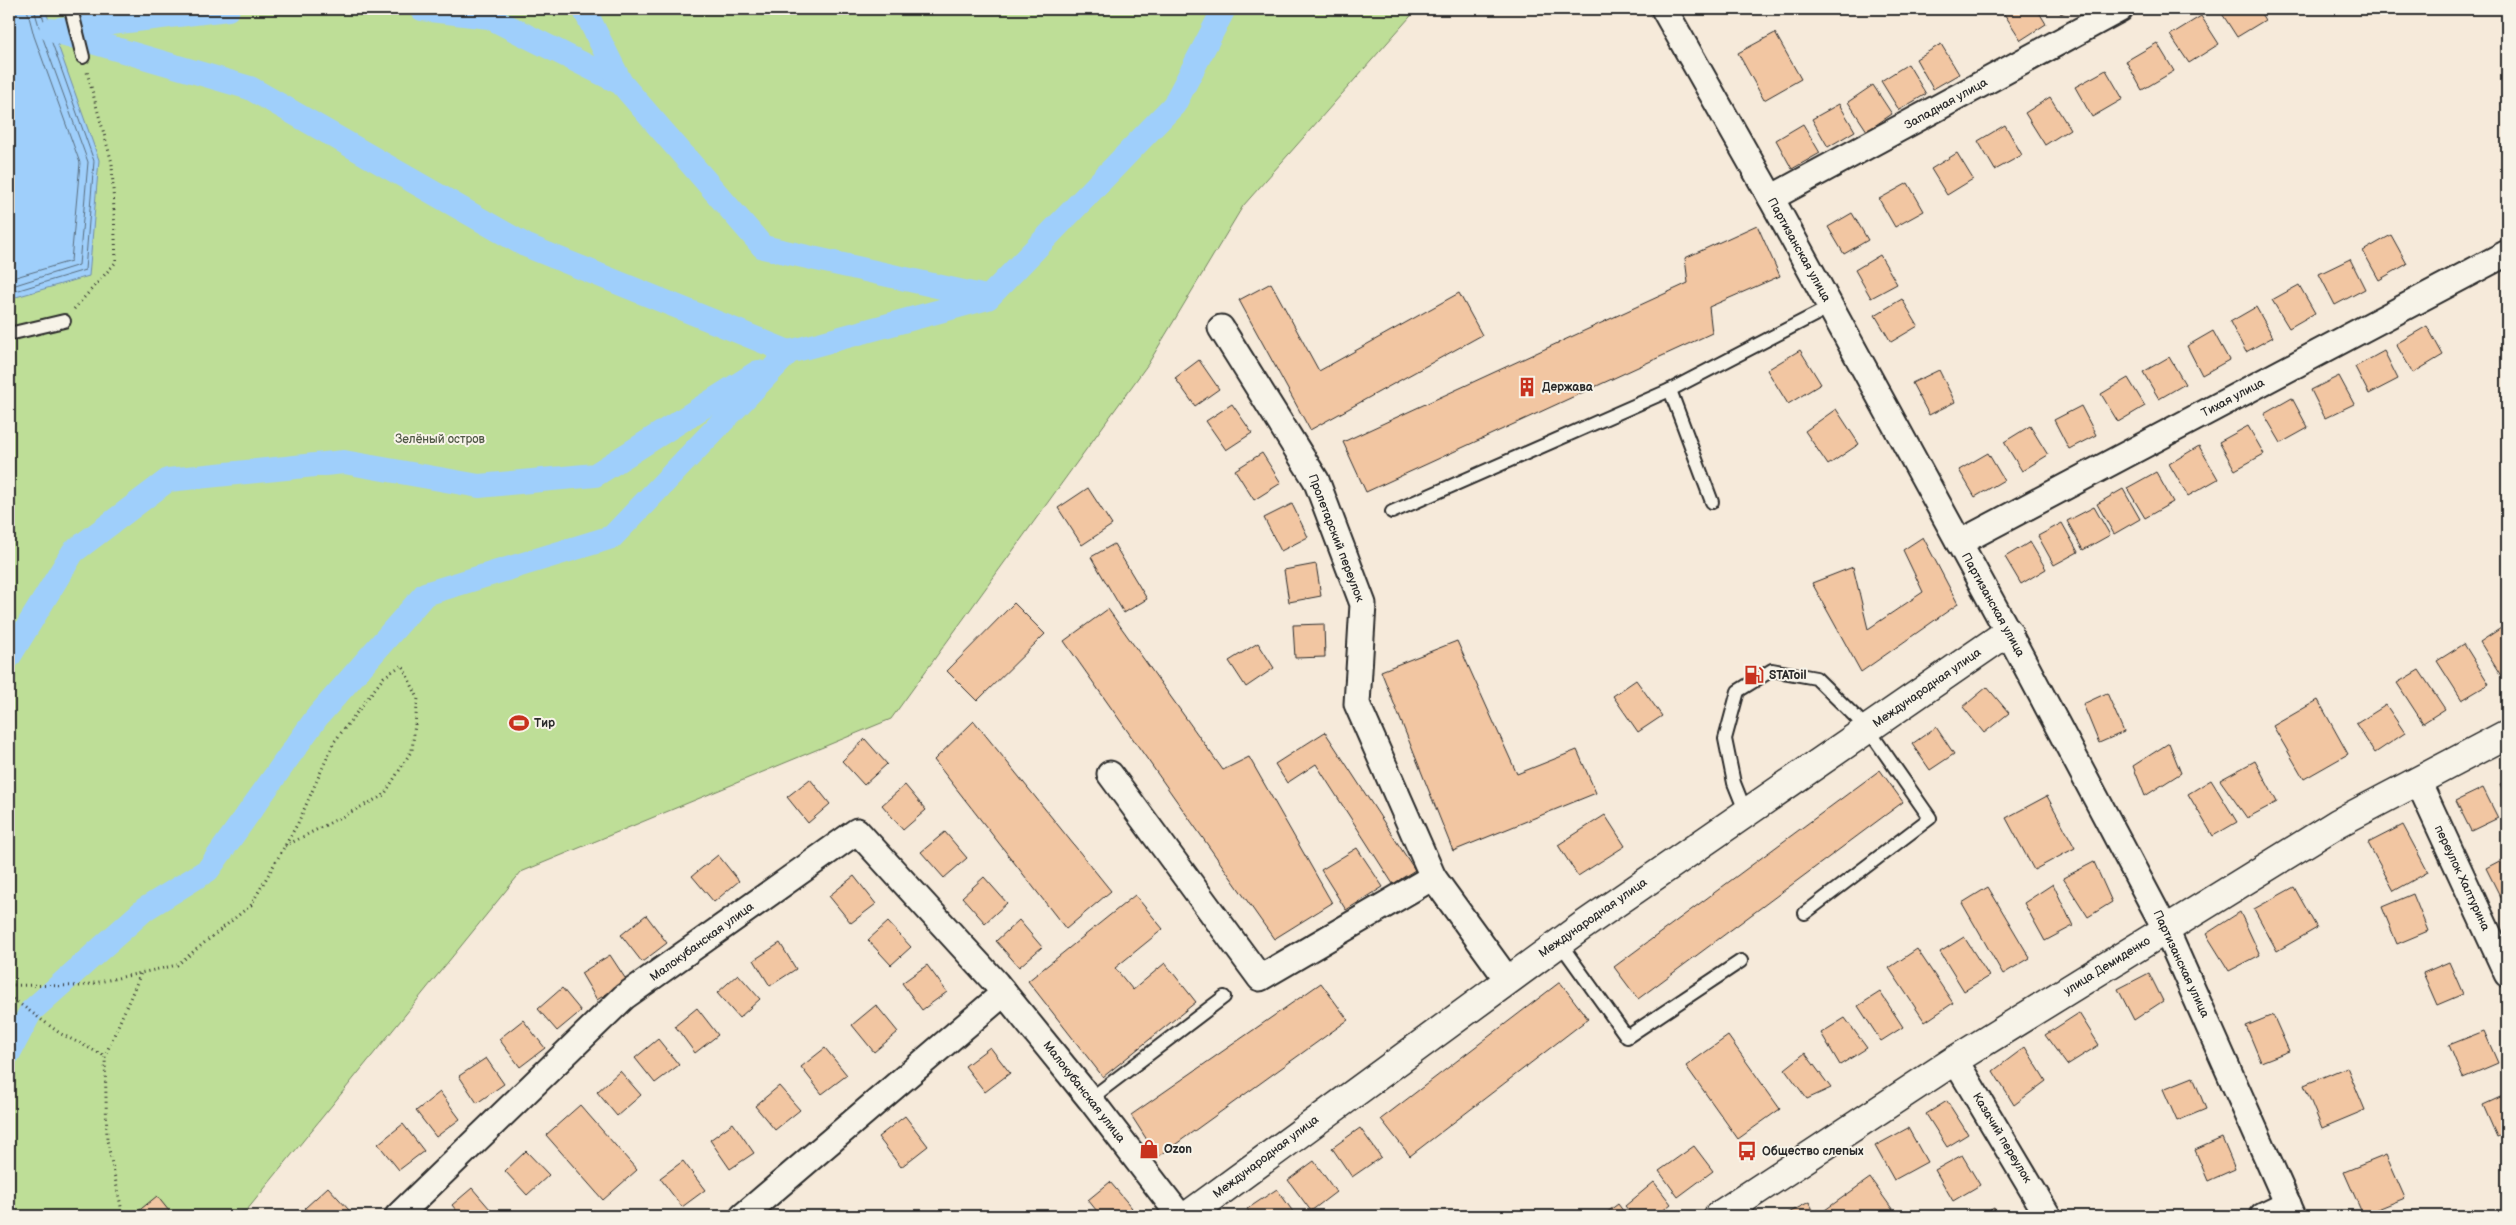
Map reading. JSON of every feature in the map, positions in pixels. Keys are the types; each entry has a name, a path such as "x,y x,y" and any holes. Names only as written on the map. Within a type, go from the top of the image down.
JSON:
{"street":[{"name":"Партизанская улица","path":"1664,9 1771,198 2008,632 2166,930 2290,1210"},
{"name":"Западная улица","path":"1771,198 2120,9"},
{"name":"Тихая улица","path":"1959,543 2507,253"},
{"name":"Пролетарский переулок","path":"1221,328 1316,480 1363,604 1357,704 1433,877 1507,979"},
{"name":"Международная улица","path":"1187,1216 1559,942 2008,632"},
{"name":"улица Демиденко","path":"1734,1212 1955,1060 2338,823 2507,734"},
{"path":"1110,774 1260,978 1433,877"},
{"name":"переулок Халтурина","path":"2418,781 2507,974"},
{"name":"Малокубанская улица","path":"398,1216 624,997 857,831 1004,993 1090,1099 1180,1216"},
{"path":"742,1216 1004,993"},
{"name":"Казачий переулок","path":"1955,1060 2048,1216"},
{"path":"2263,1216 2290,1210"}],"lane":[{"path":"71,9 83,57"},
{"path":"1392,512 1670,390 1830,307"},
{"path":"9,334 64,320"},
{"path":"1670,390 1712,502"},
{"path":"1746,813 1734,783 1725,739 1738,691 1772,670 1816,678 1868,729 1930,818 1805,913"},
{"path":"1559,942 1627,1037 1741,961"},
{"path":"1090,1099 1224,997"}],"path":[{"path":"64,320 116,262 112,163 83,57"},
{"path":"9,985 81,986 177,966 251,904 298,823 334,742 384,677 402,665 418,698 412,750 384,795 285,846"},
{"path":"122,1216 107,1140 105,1056 141,973"},
{"path":"9,996 61,1034 105,1056"}],"green space":[{"name":"Зелёный остров","path":"9,9 1417,9 1243,206 1148,364 891,719 521,872 247,1210 219,1216 9,1216"}],"water":[{"path":"9,9 45,9 99,160 89,276 9,299"}],"building":[{"path":"2001,9 2037,9 2046,24 2021,40"},
{"path":"2058,9 2070,9 2061,14"},
{"path":"2219,9 2258,9 2265,20 2237,37"},
{"path":"2201,16 2219,44 2189,63 2170,35"},
{"path":"1775,33 1801,79 1764,100 1738,53"},
{"path":"2157,43 2174,71 2142,90 2126,61"},
{"path":"1941,44 1959,74 1933,89 1916,59"},
{"path":"1908,64 1926,94 1899,110 1881,81"},
{"path":"2106,70 2123,99 2092,117 2075,87"},
{"path":"1873,85 1892,114 1867,131 1848,102"},
{"path":"2050,97 2070,129 2045,145 2025,113"},
{"path":"1839,104 1855,131 1828,147 1812,119"},
{"path":"1803,124 1820,153 1792,169 1776,140"},
{"path":"2005,125 2022,155 1995,170 1978,141"},
{"path":"1957,153 1973,179 1947,195 1931,169"},
{"path":"1908,183 1924,211 1895,227 1879,199"},
{"path":"1852,213 1868,240 1844,254 1828,227"},
{"name":"Держава","path":"1757,225 1780,276 1709,307 1712,333 1366,492 1343,442 1688,283 1685,258"},
{"path":"2391,235 2407,264 2379,280 2363,251"},
{"path":"1880,255 1897,284 1871,298 1855,270"},
{"path":"2350,259 2365,289 2335,305 2319,274"},
{"path":"1271,283 1319,371 1459,293 1482,335 1310,430 1239,300"},
{"path":"2299,285 2315,313 2289,328 2272,300"},
{"path":"1902,299 1918,326 1891,342 1875,315"},
{"path":"2256,307 2273,337 2246,352 2230,322"},
{"path":"2427,326 2443,355 2413,373 2396,344"},
{"path":"2213,331 2229,360 2202,375 2187,346"},
{"path":"1800,350 1821,384 1788,404 1767,370"},
{"path":"2384,351 2398,379 2369,394 2355,367"},
{"path":"2169,357 2185,384 2159,399 2143,372"},
{"path":"1199,360 1219,389 1195,406 1175,378"},
{"path":"1939,370 1955,402 1929,415 1912,383"},
{"path":"2339,376 2354,404 2325,418 2311,390"},
{"path":"2128,378 2145,406 2118,422 2101,394"},
{"path":"2292,398 2308,428 2281,443 2264,414"},
{"path":"1232,404 1252,433 1226,450 1206,421"},
{"path":"2081,406 2096,435 2069,449 2054,420"},
{"path":"1836,409 1859,444 1828,465 1805,431"},
{"path":"2030,426 2048,455 2022,471 2004,442"},
{"path":"2248,426 2264,454 2235,470 2219,442"},
{"path":"2199,446 2218,479 2188,496 2169,464"},
{"path":"1262,453 1281,483 1254,500 1235,470"},
{"path":"1988,453 2004,480 1975,497 1959,470"},
{"path":"2156,472 2173,502 2145,518 2127,488"},
{"path":"1088,488 1112,525 1082,545 1058,508"},
{"path":"2123,489 2140,519 2114,534 2097,504"},
{"path":"1292,504 1308,537 1281,551 1264,518"},
{"path":"2094,507 2110,535 2083,550 2067,521"},
{"path":"2062,523 2078,552 2054,565 2038,536"},
{"path":"1923,537 1958,604 1861,672 1812,583 1853,567 1868,629 1923,592 1903,550"},
{"path":"2030,542 2046,569 2021,584 2005,557"},
{"path":"1114,544 1147,599 1124,613 1091,557"},
{"path":"1316,564 1321,596 1289,602 1284,570"},
{"path":"1014,603 1045,634 977,701 947,671"},
{"path":"1108,609 1223,770 1249,757 1332,903 1274,939 1064,641"},
{"path":"1324,624 1325,657 1295,658 1293,625"},
{"path":"2504,626 2507,632 2507,676 2503,679 2480,642"},
{"path":"1457,641 1517,774 1577,750 1596,793 1453,851 1381,671"},
{"path":"1258,643 1274,668 1246,687 1229,661"},
{"path":"2464,644 2489,684 2462,700 2437,661"},
{"path":"2419,670 2445,709 2423,723 2397,683"},
{"path":"1636,680 1662,716 1638,732 1613,696"},
{"path":"1987,687 2009,713 1984,733 1963,707"},
{"path":"2107,693 2124,732 2099,743 2083,704"},
{"path":"2318,700 2348,754 2304,779 2273,726"},
{"path":"2386,705 2405,733 2375,753 2356,724"},
{"path":"974,721 1111,891 1066,929 934,760"},
{"path":"1936,727 1954,754 1930,770 1912,744"},
{"path":"1325,732 1415,870 1393,884 1316,764 1287,783 1275,764"},
{"path":"865,739 887,764 864,785 842,761"},
{"path":"2169,743 2181,773 2145,796 2133,766"},
{"path":"2255,761 2277,802 2247,818 2220,780"},
{"path":"1880,770 1903,802 1638,999 1614,967"},
{"path":"810,779 830,804 808,823 787,797"},
{"path":"2211,780 2237,822 2213,836 2188,794"},
{"path":"2507,780 2507,799 2500,784"},
{"path":"905,785 926,810 903,830 882,805"},
{"path":"2483,788 2498,818 2471,831 2456,801"},
{"path":"2047,796 2075,848 2034,870 2006,818"},
{"path":"1605,815 1625,846 1578,876 1558,845"},
{"path":"2403,825 2428,872 2394,891 2368,843"},
{"path":"945,832 967,858 944,878 921,852"},
{"path":"1357,848 1383,887 1346,910 1321,870"},
{"path":"718,855 739,881 714,902 692,876"},
{"path":"2507,857 2507,895 2501,898 2486,868"},
{"path":"2094,862 2112,902 2088,917 2063,878"},
{"path":"854,876 876,904 851,923 829,896"},
{"path":"984,877 1007,903 985,923 962,897"},
{"path":"2053,884 2073,926 2045,941 2024,903"},
{"path":"1988,887 2030,958 2003,974 1962,903"},
{"path":"2294,887 2317,928 2277,951 2254,909"},
{"path":"2413,894 2428,931 2397,944 2382,907"},
{"path":"1135,895 1163,929 1115,968 1133,990 1165,963 1196,1002 1103,1077 1028,981"},
{"path":"2240,912 2260,955 2229,971 2206,934"},
{"path":"646,915 667,943 642,962 621,935"},
{"path":"1019,920 1042,947 1019,967 996,941"},
{"path":"888,922 911,947 891,965 868,940"},
{"path":"1964,937 1989,976 1964,991 1940,952"},
{"path":"780,943 796,969 770,986 754,960"},
{"path":"1917,949 1953,1003 1925,1022 1889,968"},
{"path":"610,955 627,981 597,1000 581,973"},
{"path":"2449,962 2463,994 2437,1005 2423,973"},
{"path":"927,965 947,992 922,1010 902,983"},
{"path":"2149,973 2163,1001 2134,1020 2118,989"},
{"path":"738,974 760,999 739,1018 717,993"},
{"path":"1560,982 1588,1019 1410,1156 1381,1119"},
{"path":"1321,983 1348,1020 1158,1157 1131,1115"},
{"path":"562,988 581,1011 557,1031 538,1009"},
{"path":"1880,992 1903,1027 1881,1041 1858,1006"},
{"path":"876,1005 898,1032 874,1052 852,1025"},
{"path":"697,1008 718,1035 695,1053 675,1026"},
{"path":"2079,1013 2099,1045 2067,1065 2045,1035"},
{"path":"2273,1015 2289,1051 2261,1062 2246,1026"},
{"path":"1845,1018 1867,1048 1840,1065 1821,1033"},
{"path":"523,1020 545,1048 520,1067 499,1039"},
{"path":"2484,1031 2498,1063 2463,1078 2449,1045"},
{"path":"1728,1036 1780,1109 1738,1139 1686,1066"},
{"path":"658,1039 679,1065 655,1083 635,1058"},
{"path":"990,1047 1010,1073 985,1092 965,1066"},
{"path":"2025,1047 2046,1081 2014,1105 1993,1071"},
{"path":"825,1048 847,1075 822,1094 801,1067"},
{"path":"1805,1053 1831,1088 1807,1099 1785,1069"},
{"path":"486,1058 504,1084 477,1103 459,1076"},
{"path":"2347,1067 2365,1110 2322,1128 2304,1085"},
{"path":"620,1071 641,1095 617,1116 597,1092"},
{"path":"2193,1077 2206,1109 2177,1121 2163,1089"},
{"path":"779,1086 800,1110 775,1130 755,1106"},
{"path":"440,1092 460,1119 436,1137 416,1111"},
{"path":"2507,1094 2507,1133 2497,1137 2483,1105"},
{"path":"1947,1101 1968,1134 1947,1147 1926,1114"},
{"path":"580,1105 637,1170 603,1200 546,1135"},
{"path":"905,1116 928,1146 901,1167 878,1137"},
{"path":"733,1123 754,1153 730,1169 710,1140"},
{"path":"403,1124 424,1151 399,1170 378,1144"},
{"path":"1360,1128 1381,1157 1352,1177 1332,1148"},
{"path":"1908,1128 1927,1162 1894,1180 1875,1146"},
{"path":"2222,1138 2235,1169 2208,1181 2195,1150"},
{"path":"1694,1146 1713,1171 1678,1197 1659,1171"},
{"path":"526,1151 549,1175 527,1195 505,1171"},
{"path":"1962,1155 1980,1185 1953,1201 1935,1170"},
{"path":"2386,1155 2405,1198 2363,1215 2344,1172"},
{"path":"683,1161 705,1190 682,1207 660,1178"},
{"path":"1314,1161 1336,1192 1311,1211 1288,1180"},
{"path":"1870,1178 1895,1213 1890,1216 1829,1216 1825,1210"},
{"path":"1110,1182 1132,1208 1123,1216 1101,1216 1088,1200"},
{"path":"1654,1182 1671,1204 1656,1216 1633,1216 1625,1206"},
{"path":"328,1187 349,1210 342,1216 313,1216 305,1208"},
{"path":"472,1188 496,1216 461,1216 452,1205"},
{"path":"1277,1189 1296,1216 1252,1216 1247,1209"},
{"path":"157,1196 173,1216 139,1216 136,1213"},
{"path":"1809,1202 1816,1216 1783,1216"},
{"path":"1618,1204 1627,1216 1602,1216"},
{"path":"1994,1208 1999,1216 1980,1216"}],"waterway":[{"path":"61,29 228,9"},
{"path":"422,9 489,17 621,83 763,247 986,297"},
{"path":"584,9 621,83"},
{"path":"9,1053 31,1011 145,909 208,870 317,717 425,594 612,537 789,352 988,298 1174,105 1224,9"},
{"path":"51,30 250,88 525,245 789,352"},
{"path":"9,657 73,552 168,480 344,462 479,486 595,475 758,372"}],"place":[{"name":"Держава","path":"1527,387"},
{"name":"STAToil","path":"1754,675"},
{"name":"Тир","path":"519,723"},
{"name":"Ozon","path":"1149,1149"},
{"name":"Общество слепых","path":"1747,1151"}]}
